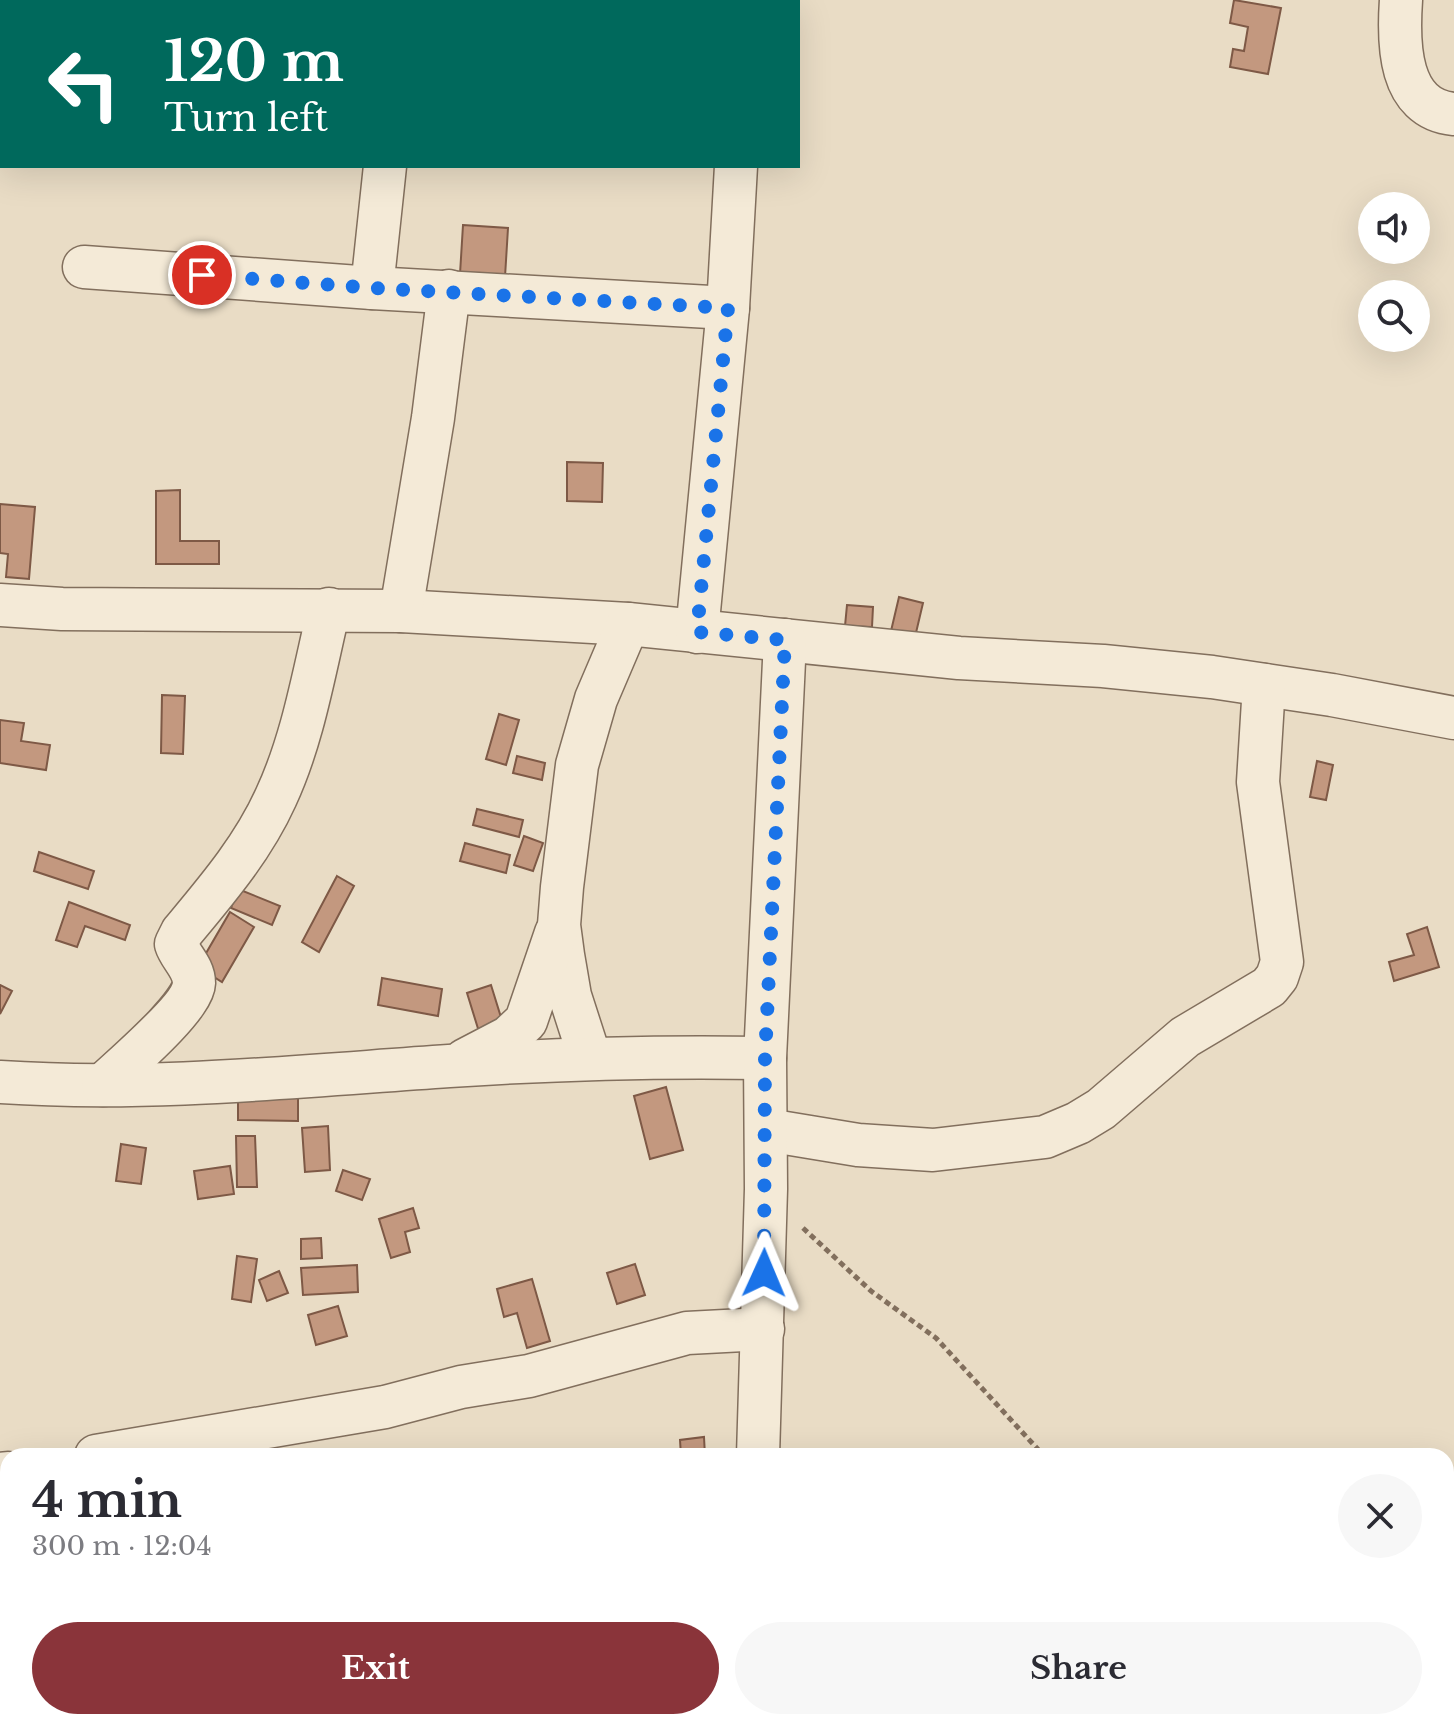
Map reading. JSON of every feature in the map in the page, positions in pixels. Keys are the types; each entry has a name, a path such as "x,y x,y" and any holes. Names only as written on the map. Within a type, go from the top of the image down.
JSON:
{"street":[{"path":"1401,0 1401,47 1406,80 1422,100 1442,113 1454,114"},
{"path":"372,288 385,168"},
{"path":"697,632 728,308 736,168"},
{"path":"84,267 372,288 728,308"},
{"path":"401,611 433,418 449,291"},
{"path":"0,605 62,609 401,611 628,624 959,658 1119,668 1264,685 1454,718"},
{"path":"103,1085 178,1012 190,995 194,978 176,944 182,932 239,864 276,797 302,721 329,609"},
{"path":"452,1065 509,1037 526,1021 559,925 577,765 596,699 628,624"},
{"path":"758,1448 766,1189 765,1058 785,640"},
{"path":"767,1130 858,1145 933,1150 1045,1137 1101,1109 1185,1037 1269,987 1277,977 1282,962 1258,782 1264,685"},
{"path":"559,925 570,996 590,1058"},
{"path":"0,1082 103,1085 590,1058 765,1058"},
{"path":"143,1448 385,1407 461,1387 529,1376 687,1333 763,1329"}],"path":[{"path":"766,1189 824,1250 871,1291 936,1338 1037,1448"}],"building":[{"path":"1234,0 1281,8 1268,74 1230,67 1233,49 1244,51 1248,27 1230,23"},
{"path":"463,225 508,228 505,277 460,274"},
{"path":"567,462 603,463 602,502 567,501"},
{"path":"180,490 180,541 219,541 219,564 156,564 156,491"},
{"path":"0,504 35,507 29,579 6,577 8,554 0,553"},
{"path":"899,597 923,603 915,637 891,631"},
{"path":"847,605 873,607 872,627 845,626"},
{"path":"162,695 185,696 183,754 161,753"},
{"path":"499,714 519,720 506,765 486,759"},
{"path":"0,720 24,723 21,741 50,745 46,770 0,763"},
{"path":"517,756 545,763 542,780 513,773"},
{"path":"1317,761 1333,765 1326,800 1310,797"},
{"path":"477,809 523,820 519,837 473,825"},
{"path":"524,836 543,843 533,871 514,865"},
{"path":"465,843 510,855 506,873 460,861"},
{"path":"39,852 94,871 88,889 34,871"},
{"path":"337,876 354,886 319,952 302,942"},
{"path":"238,889 280,906 272,925 231,908"},
{"path":"69,902 130,925 125,940 85,926 77,947 56,940"},
{"path":"230,912 254,927 222,982 198,967"},
{"path":"1427,927 1439,967 1394,981 1389,962 1414,955 1407,934"},
{"path":"382,978 442,989 438,1016 378,1005"},
{"path":"0,985 12,991 0,1014"},
{"path":"491,985 504,1027 480,1035 467,993"},
{"path":"666,1087 683,1150 650,1159 634,1096"},
{"path":"238,1097 298,1098 298,1121 238,1120"},
{"path":"328,1126 330,1170 305,1172 302,1128"},
{"path":"236,1136 255,1136 257,1187 237,1187"},
{"path":"121,1144 146,1148 141,1184 116,1181"},
{"path":"230,1166 234,1194 198,1199 194,1171"},
{"path":"343,1170 370,1179 362,1200 336,1191"},
{"path":"413,1208 419,1228 405,1232 410,1252 391,1258 379,1219"},
{"path":"321,1238 322,1258 301,1259 301,1239"},
{"path":"237,1256 257,1259 251,1302 232,1299"},
{"path":"635,1264 645,1295 617,1304 607,1273"},
{"path":"357,1265 358,1292 303,1295 301,1268"},
{"path":"279,1271 288,1293 267,1301 259,1280"},
{"path":"532,1279 550,1341 527,1348 517,1313 504,1317 497,1289"},
{"path":"338,1306 347,1336 316,1345 308,1315"},
{"path":"704,1437 705,1448 680,1448 680,1440"}],"route":[{"path":"202,275 728,308 697,632 785,640 765,1058 764,1273"}]}
